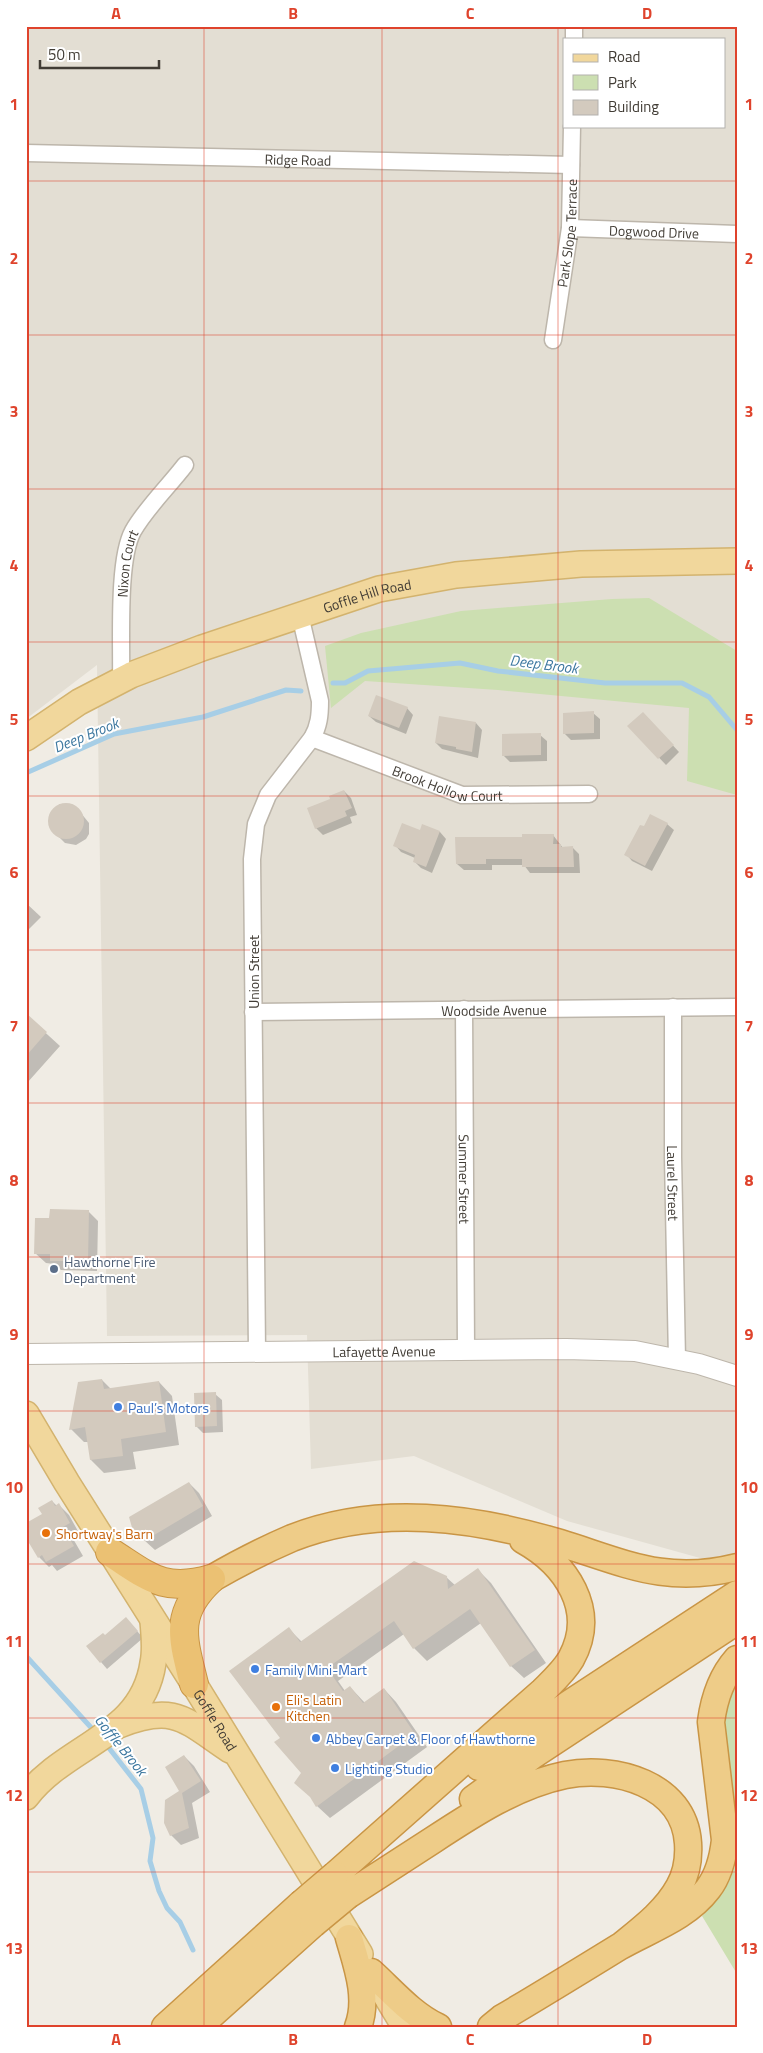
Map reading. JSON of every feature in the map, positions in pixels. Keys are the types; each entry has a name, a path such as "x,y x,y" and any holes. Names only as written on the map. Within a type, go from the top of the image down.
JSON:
{"highway":[{"path":"194,1684 184,1640 184,1622 189,1605 197,1591 211,1579 266,1550 294,1538 348,1523 393,1518 461,1520 560,1544 650,1572 694,1574 716,1572 737,1567"},
{"path":"341,1885 559,1675 571,1660 578,1644 581,1627 580,1609 574,1590 564,1573 551,1559 534,1546 490,1526"},
{"path":"110,1552 140,1572 170,1584 184,1585 211,1579"},
{"path":"198,2027 307,1914 429,1803 506,1748 737,1594"},
{"path":"341,1885 737,1620"},
{"path":"477,2027 497,2023 621,1946 674,1918 693,1904 707,1890 717,1875 723,1857 725,1840 711,1722 720,1686 730,1667 737,1659"},
{"path":"341,1885 519,1790 544,1780 567,1775 602,1773 629,1777 648,1784 664,1795 675,1807 683,1821 688,1836 689,1852 680,1886 669,1902 656,1917 621,1946"},
{"path":"164,2027 245,1952 307,1914"},
{"path":"220,2027 307,1914"},
{"path":"349,1938 362,1988 362,2006 358,2027"},
{"path":"371,1972 411,2009 438,2027"}],"main road":[{"name":"Goffle Hill Road","path":"26,738 79,702 121,679 202,648 379,589 456,575 581,564 737,561"},
{"name":"Goffle Road","path":"26,1414 152,1621 194,1684 405,2027"},
{"path":"26,1797 47,1775 107,1733 131,1713 142,1697 150,1680 154,1661 152,1621"},
{"path":"107,1733 152,1714 164,1714 186,1721 236,1754"},
{"path":"150,2027 245,1952"}],"street":[{"name":"Park Slope Terrace","path":"553,340 570,228 572,128"},
{"name":"Ridge Road","path":"26,154 571,165"},
{"name":"Dogwood Drive","path":"570,228 737,234"},
{"name":"Nixon Court","path":"121,679 124,571 126,554 132,533 185,465"},
{"name":"Union Street","path":"258,1351 252,859 256,824 268,795 312,738 317,729 320,716 320,701 300,616"},
{"name":"Brook Hollow Court","path":"312,738 452,793 462,795 589,794"},
{"name":"Laurel Street","path":"673,1007 673,1148 677,1360"},
{"name":"Woodside Avenue","path":"253,1012 737,1007"},
{"name":"Summer Street","path":"464,1009 466,1350"},
{"name":"Lafayette Avenue","path":"26,1354 566,1349 635,1351 699,1364 737,1376"}],"shaded area":[{"path":"26,26 737,26 737,1554 718,1563 567,1521 414,1456 311,1469 307,1335 107,1336 97,665 26,719"}],"green space":[{"path":"649,598 737,651 737,795 687,781 689,708 498,690 365,681 331,708 325,646 361,633 461,611 612,599"},
{"path":"737,1682 737,1820 724,1734 727,1705"},
{"path":"737,1854 737,1974 702,1916 715,1903 729,1881 733,1873"}],"building":[{"path":"376,695 408,707 399,728 368,716"},
{"path":"594,711 594,733 563,734 563,713"},
{"path":"643,712 674,745 658,759 627,726"},
{"path":"439,716 476,722 472,752 435,743"},
{"path":"541,733 541,755 502,756 502,734"},
{"path":"344,790 352,808 345,811 347,816 315,829 307,808 330,799 329,796"},
{"path":"66,803 73,804 79,808 83,814 83,828 79,834 73,838 66,839 59,838 53,834 49,828 48,821 49,814 53,808 59,804"},
{"path":"650,814 668,823 645,866 624,855 640,825 644,826"},
{"path":"402,823 420,830 422,824 440,831 426,867 413,862 415,855 393,846"},
{"path":"522,834 554,834 553,844 561,844 561,847 573,846 574,867 522,867 522,859 486,859 486,864 456,864 455,837 522,837"},
{"path":"26,1013 47,1032 26,1056"},
{"path":"50,1209 89,1210 88,1261 50,1261 50,1254 34,1254 35,1218 49,1218"},
{"name":"Paul’s Motors","path":"102,1379 104,1389 159,1381 166,1432 121,1439 123,1456 90,1460 85,1427 69,1430 78,1382"},
{"path":"216,1392 217,1426 195,1427 194,1393"},
{"path":"189,1482 203,1506 144,1541 133,1531 129,1517"},
{"name":"Shortway's Barn","path":"52,1500 55,1506 59,1503 70,1523 63,1527 74,1546 46,1562 42,1555 38,1558 26,1538 26,1523 42,1514 38,1508"},
{"path":"414,1561 447,1576 448,1589 478,1568 535,1650 510,1667 470,1609 413,1649 394,1621 327,1668 343,1691 350,1686 363,1703 384,1688 415,1734 316,1807 310,1797 294,1783 301,1773 274,1742 280,1738 229,1671 289,1627 300,1642"},
{"path":"126,1617 138,1631 100,1663 86,1646 103,1633 105,1635"},
{"path":"184,1755 201,1781 182,1793 189,1828 170,1836 164,1823 165,1800 179,1791 165,1767"}],"waterway":[{"name":"Deep Brook","path":"333,683 345,683 368,671 460,663 498,671 605,683 682,683 709,697 737,730"},
{"name":"Deep Brook","path":"26,773 114,734 203,717 286,690 301,691"},
{"name":"Goffle Brook","path":"26,1656 96,1733"},
{"name":"Goffle Brook","path":"105,1743 141,1789 153,1838 150,1861 159,1891 167,1908 180,1922 193,1950"}],"place":[{"name":"Hawthorne Fire Department","path":"54,1269"},
{"name":"Paul’s Motors","path":"118,1407"},
{"name":"Shortway's Barn","path":"46,1533"},
{"name":"Family Mini-Mart","path":"255,1669"},
{"name":"Eli's Latin Kitchen","path":"276,1707"},
{"name":"Abbey Carpet & Floor of Hawthorne","path":"316,1738"},
{"name":"Lighting Studio","path":"335,1768"}]}
